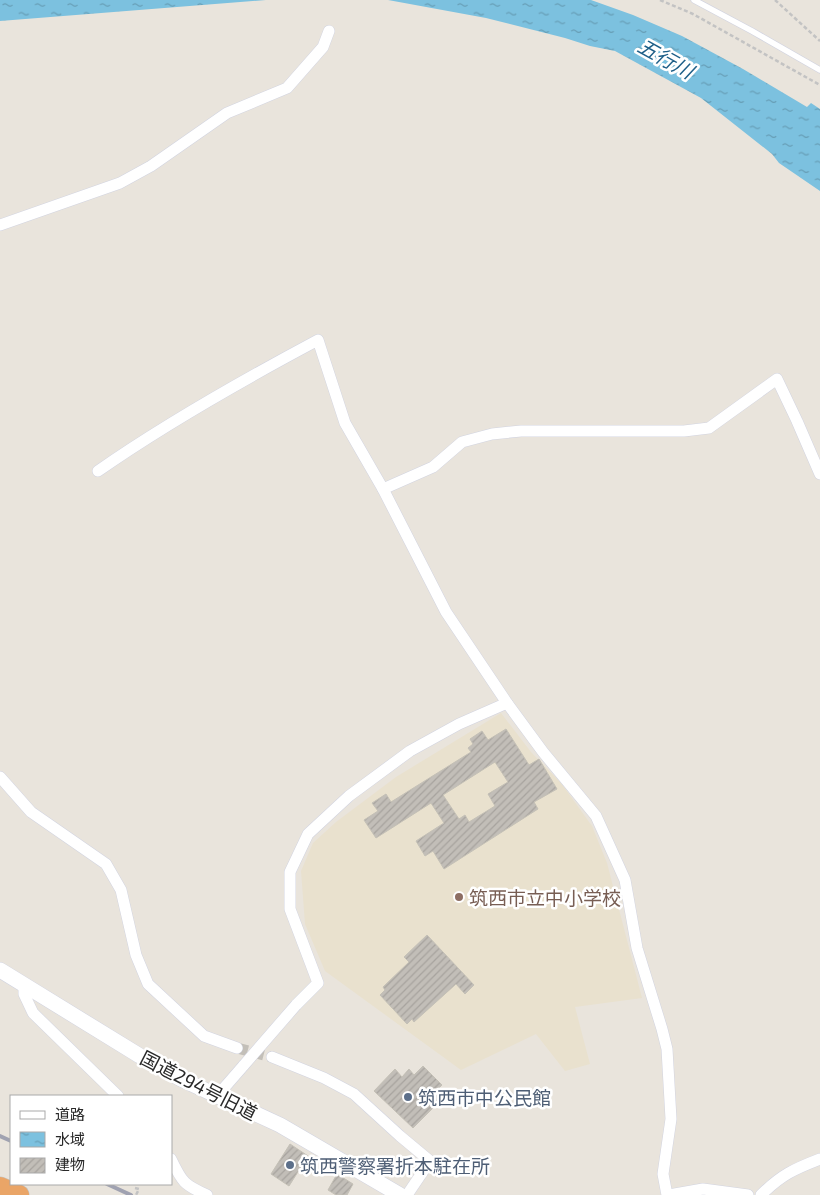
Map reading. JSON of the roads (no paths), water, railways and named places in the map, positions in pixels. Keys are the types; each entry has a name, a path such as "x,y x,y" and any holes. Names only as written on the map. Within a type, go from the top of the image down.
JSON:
{"highway":[{"path":"0,1187 18,1195"}],"street":[{"path":"0,225 120,183 151,166 226,113 287,88 323,47 329,31"},
{"path":"98,471 228,388 318,340 345,422 383,489 446,612 507,703 543,752 596,816 625,880 636,948 667,1049 671,1119 663,1174 668,1195 703,1189 748,1195"},
{"path":"383,489 433,467 462,442 492,434 520,431 684,431 709,428 777,379 798,421 820,474"},
{"path":"217,1096 296,1005 318,983 290,909 290,872 308,834 349,796 410,752 459,724 507,703"},
{"path":"0,777 31,812 106,864 121,890 136,955 148,984 204,1036 237,1048"},
{"name":"国道294号旧道","path":"0,970 181,1080 280,1125 397,1194"},
{"path":"24,985 24,994 33,1013 117,1095"},
{"path":"272,1057 324,1078 354,1094 430,1161 397,1194"},
{"path":"761,1195 775,1180 794,1169 820,1159"},
{"path":"172,1161 180,1179 207,1195"}],"lane":[{"path":"694,0 820,70"}],"water":[{"path":"0,0 266,0 0,21"},
{"name":"五行川","path":"388,0 591,0 633,15 682,36 807,107 811,103 820,109 820,191 779,163 772,154 701,98 615,51 486,18"}],"tunnel":[{"path":"237,1048 272,1057"}],"railway":[{"path":"0,1136 10,1141"},
{"path":"109,1185 131,1195"}],"place":[{"name":"筑西市立中小学校","path":"459,897"},
{"name":"筑西市中公民館","path":"408,1097"},
{"name":"筑西警察署折本駐在所","path":"290,1165"}]}
